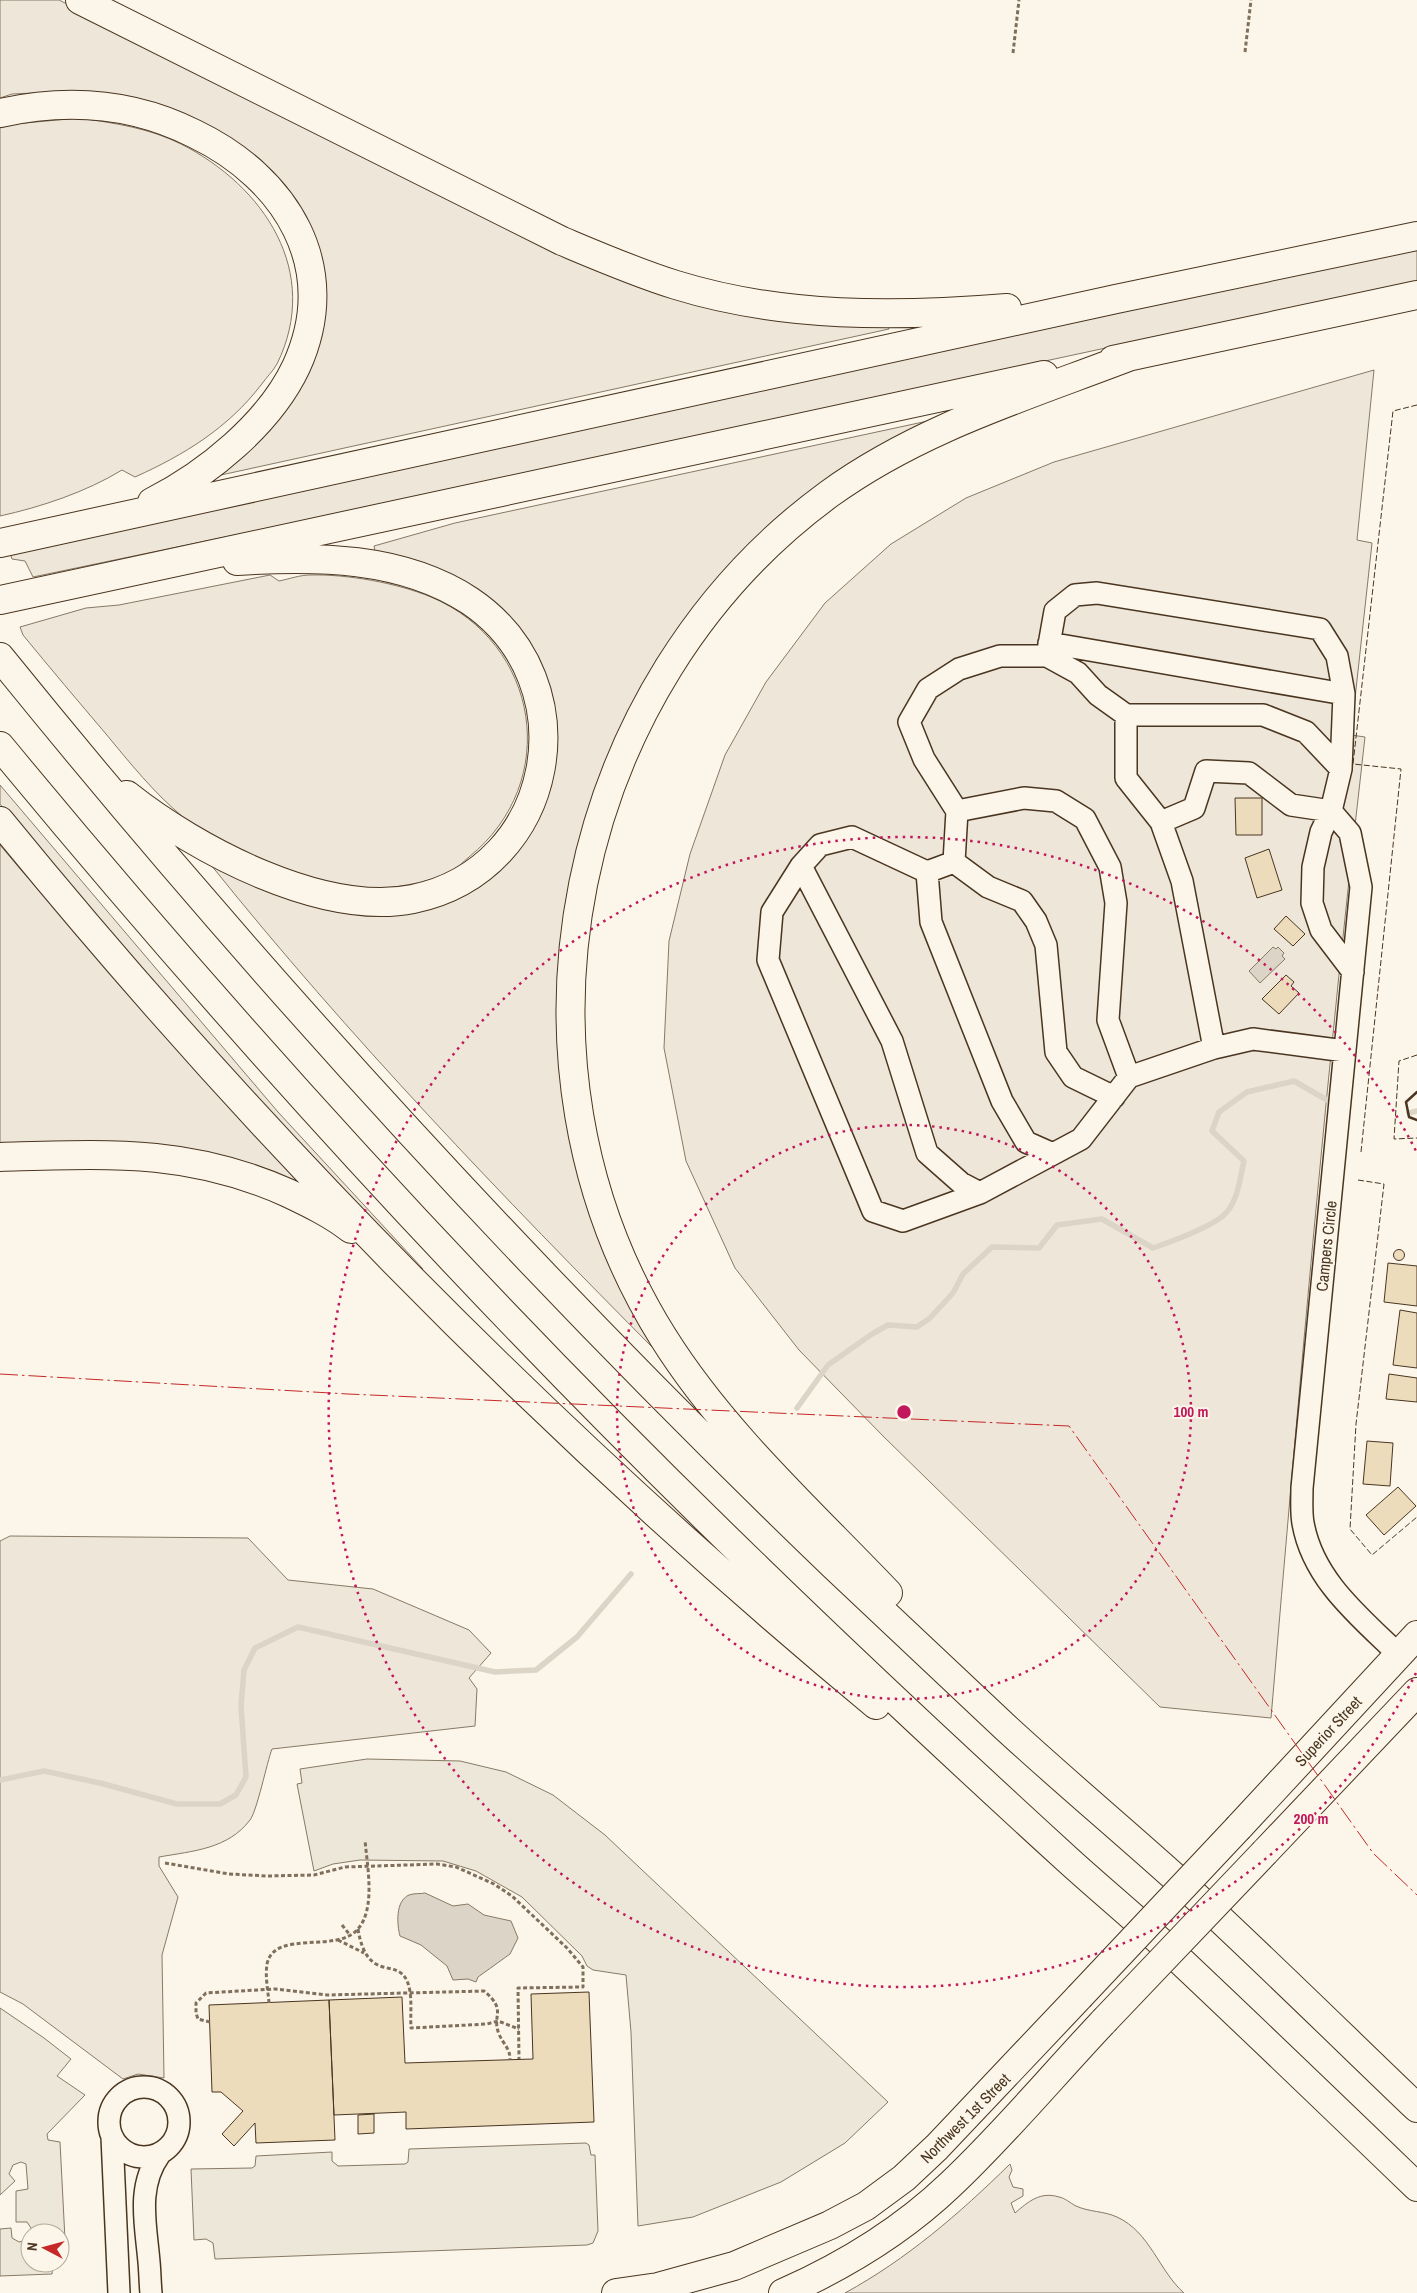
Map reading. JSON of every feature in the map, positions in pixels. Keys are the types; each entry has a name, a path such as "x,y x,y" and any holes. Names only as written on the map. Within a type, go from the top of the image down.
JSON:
{"main road":[{"path":"80,0 562,241 619,265 676,285 731,299 791,309 852,314 974,310 1116,299"},
{"path":"0,113 30,106 72,104 109,107 145,114 179,126 212,142 247,166 271,188 286,208 300,234 309,268 312,292 310,322 304,345 295,367 270,406 235,444 201,473 163,496 109,520"},
{"path":"1356,248 1417,228"},
{"path":"1,543 1116,299 1417,236"},
{"path":"12,597 1417,295"},
{"path":"1341,311 1417,306"},
{"path":"1131,356 973,414 918,439 865,469 827,495 786,528 748,565 713,605 681,647 653,692 625,746 606,795 588,853 578,905 570,973 570,1034 582,1132 595,1183 615,1240 636,1289 662,1335 696,1386 729,1427 958,1666 1133,1842"},
{"path":"54,725 112,783 146,810 190,838 242,865 278,880 318,892 354,899 385,902 413,899 440,891 479,869 500,850 526,814 537,788 543,760 544,732 541,704 533,678 510,638 491,618 469,601 443,586 409,573 374,564 335,560 264,559 133,571"},
{"path":"0,657 54,725 300,1012 590,1323 840,1572 1003,1725 1203,1903 1417,2108"},
{"path":"0,746 90,855 235,1022 380,1182 526,1337 754,1566 913,1718 1164,1945 1417,2187"},
{"path":"0,821 187,1038 271,1130 413,1280 558,1422 688,1542 826,1664 962,1777 1076,1866"},
{"path":"0,1157 129,1155 171,1158 218,1168 265,1183 309,1203 345,1224 413,1280"},
{"name":"Superior Street","path":"1239,1827 1408,1665 1417,1635"},
{"name":"Northwest 1st Street","path":"783,2293 836,2267 882,2239 938,2196 980,2156 1104,2020 1417,1692"},
{"name":"Northwest 1st Street","path":"616,2293 658,2287 734,2266 830,2225 866,2206 904,2178 937,2147 1239,1827"}],"street":[{"path":"1048,650 1056,611 1075,596 1097,593 1320,629 1337,656 1344,694 1341,769 1331,811 1321,832 1315,859 1312,903 1321,930 1353,972"},
{"path":"1048,650 1078,673 1098,695 1126,715 1263,715 1306,732 1341,769"},
{"path":"954,862 957,811 924,759 909,722 928,689 959,669 1000,656 1048,650 1344,694"},
{"path":"1126,715 1126,778 1161,822 1182,880 1214,1048"},
{"path":"1161,822 1194,808 1206,771 1249,773 1291,805 1331,811"},
{"path":"957,811 1024,798 1056,801 1085,819 1110,866 1116,903 1108,1020 1129,1077"},
{"name":"Campers Circle","path":"1331,811 1350,833 1362,887 1302,1488 1303,1522 1314,1559 1338,1595 1408,1665"},
{"path":"954,862 927,872 852,837 820,845 801,866 772,912 768,960 873,1211 903,1221 980,1193 1080,1139 1129,1077 1214,1048 1253,1039 1345,1051"},
{"path":"954,862 988,887 1022,901 1036,921 1046,945 1056,1052 1073,1076 1114,1097"},
{"path":"801,866 892,1041 927,1153 961,1183 980,1193"},
{"path":"927,872 931,922 1002,1101 1026,1142 1053,1154"},
{"path":"119,2293 110,2114 114,2104 121,2096 142,2087 153,2088 164,2093 178,2112 179,2125 176,2136 169,2147 160,2154 147,2176 144,2196 151,2293"},
{"path":"112,2137 118,2146 138,2157 160,2154"}],"path":[{"path":"1013,53 1019,0"},
{"path":"1246,52 1251,0"},
{"path":"268,2003 267,1965 270,1957 276,1950 292,1944 337,1940 350,1936 358,1929 367,1908 365,1840"},
{"path":"166,1863 230,1874 267,1876 314,1875 345,1867 437,1864 474,1874 512,1896 567,1948 582,1967 583,1987 518,1988 519,2059"},
{"path":"342,1924 350,1936"},
{"path":"358,1929 364,1954"},
{"path":"337,1940 364,1954 372,1963 401,1973 407,1981 410,1994 411,2028 487,2024 498,2021 519,2029"},
{"path":"210,2022 198,2019 196,2014 196,2003 206,1993 268,1990 327,1995 484,1991 493,1998 499,2009 498,2032 510,2050 510,2059"}],"shaded area":[{"path":"0,0 59,0 567,254 887,323 889,329 189,482 308,358 287,195 137,99 77,91 12,94 0,98"},
{"path":"79,118 131,127 169,138 211,162 237,183 260,208 277,235 288,265 293,297 289,330 277,364 248,400 220,427 188,450 135,477 122,470 94,485 63,498 0,516 0,128 14,124"},
{"path":"1417,248 1417,281 33,577 25,561 12,559 10,553"},
{"path":"1374,370 1357,540 1372,543 1351,735 1365,737 1326,1105 1271,1718 1160,1707 883,1436 799,1350 735,1268 686,1161 664,1048 669,941 690,854 725,755 766,682 825,603 891,544 966,498 1054,462"},
{"path":"937,419 828,483 626,722 563,1035 657,1352 484,1175 372,1054 263,929 211,865 213,863 248,883 304,903 394,912 530,823 542,673 410,563 375,551 374,546 455,523"},
{"path":"270,575 279,581 310,575 340,576 388,584 418,592 431,597 468,618 496,646 515,680 526,716 527,754 518,791 499,826 469,857 449,874 389,888 362,889 333,886 288,873 241,853 219,841 183,817 152,788 23,635 20,627 86,608 119,605"},
{"path":"0,785 278,1112 423,1269 419,1273 204,1041 57,874 0,804"},
{"path":"0,845 323,1205 245,1175 0,1152"},
{"path":"1273,947 1276,949 1278,947 1284,953 1282,956 1285,959 1260,983 1249,971"},
{"path":"10,1536 248,1538 288,1580 373,1589 469,1630 491,1653 469,1678 477,1689 475,1726 272,1749 253,1815 241,1830 221,1843 209,1847 159,1857 159,1866 178,1897 162,1955 164,2078 138,2074 123,2079 23,2004 0,1992 0,1541"},
{"path":"367,1759 460,1761 506,1772 553,1795 605,1835 888,2102 845,2143 781,2182 693,2217 638,2226 631,2032 626,1975 593,1970 587,1966 582,1956 522,1897 476,1871 443,1861 360,1860 333,1864 314,1871 297,1784 302,1783 300,1769"},
{"path":"425,1893 453,1906 468,1904 484,1915 511,1921 518,1938 510,1954 478,1977 476,1982 468,1979 453,1980 447,1966 421,1945 400,1936 398,1914 401,1902 409,1895"},
{"path":"0,2008 71,2059 57,2076 85,2095 47,2134 48,2140 60,2142 64,2223 16,2222 16,2191 28,2189 26,2164 21,2162 13,2165 9,2174 15,2181 0,2195"},
{"path":"586,2143 589,2145 591,2155 595,2155 598,2231 593,2243 587,2245 215,2259 213,2243 206,2239 194,2240 191,2169 252,2168 255,2166 256,2156 332,2152 332,2161 338,2166 405,2164 408,2162 409,2149"},
{"path":"1010,2164 1012,2170 1009,2177 1013,2187 1023,2189 1023,2196 1011,2203 1015,2213 1035,2199 1046,2195 1063,2198 1081,2208 1117,2217 1138,2232 1175,2284 1184,2293 845,2293 890,2266 932,2234"},
{"path":"11,2228 12,2238 20,2242 20,2273 52,2274 0,2276 0,2229"}],"building":[{"path":"1235,798 1262,798 1262,835 1236,835"},
{"path":"1269,849 1282,890 1257,898 1245,858"},
{"path":"1286,916 1305,934 1293,946 1274,929"},
{"path":"1286,975 1294,982 1291,986 1299,993 1279,1014 1262,999"},
{"path":"1399,1249 1405,1255 1399,1261 1393,1255"},
{"path":"1388,1263 1417,1266 1417,1306 1384,1302"},
{"path":"1400,1310 1417,1313 1417,1368 1393,1365"},
{"path":"1389,1374 1417,1378 1417,1402 1386,1399"},
{"path":"1367,1441 1393,1443 1390,1486 1363,1484"},
{"path":"1398,1487 1416,1506 1384,1535 1366,1515"},
{"path":"589,1992 594,2122 406,2129 406,2112 334,2115 329,2000 402,1997 405,2063 533,2059 531,1994"},
{"path":"329,2000 335,2140 256,2143 255,2123 234,2146 222,2134 243,2111 221,2092 212,2092 209,2005"},
{"path":"374,2114 374,2133 358,2134 358,2115"}],"waterway":[{"path":"797,1408 828,1365 872,1334 888,1325 917,1327 930,1318 953,1293 963,1274 992,1247 1039,1248 1057,1225 1102,1219 1153,1248 1190,1234 1218,1220 1229,1210 1238,1190 1244,1161 1212,1131 1219,1112 1247,1092 1294,1081 1327,1100"},
{"path":"1409,1113 1417,1111"},
{"path":"0,1780 44,1771 100,1783 177,1804 220,1804 236,1795 246,1777 241,1706 244,1670 255,1648 298,1627 495,1672 536,1670 577,1637 631,1574"}],"fence":[{"path":"1361,1152 1401,769 1353,764 1393,411 1417,405"},
{"path":"1417,1055 1399,1061 1394,1139 1417,1138"},
{"path":"1358,1180 1384,1184 1356,1424 1350,1529 1372,1555 1417,1517"}],"wall":[{"path":"1417,1092 1406,1102 1409,1117 1417,1120"}],"power":[{"path":"0,1374 348,1394 1069,1426 1373,1853 1417,1895"}]}
